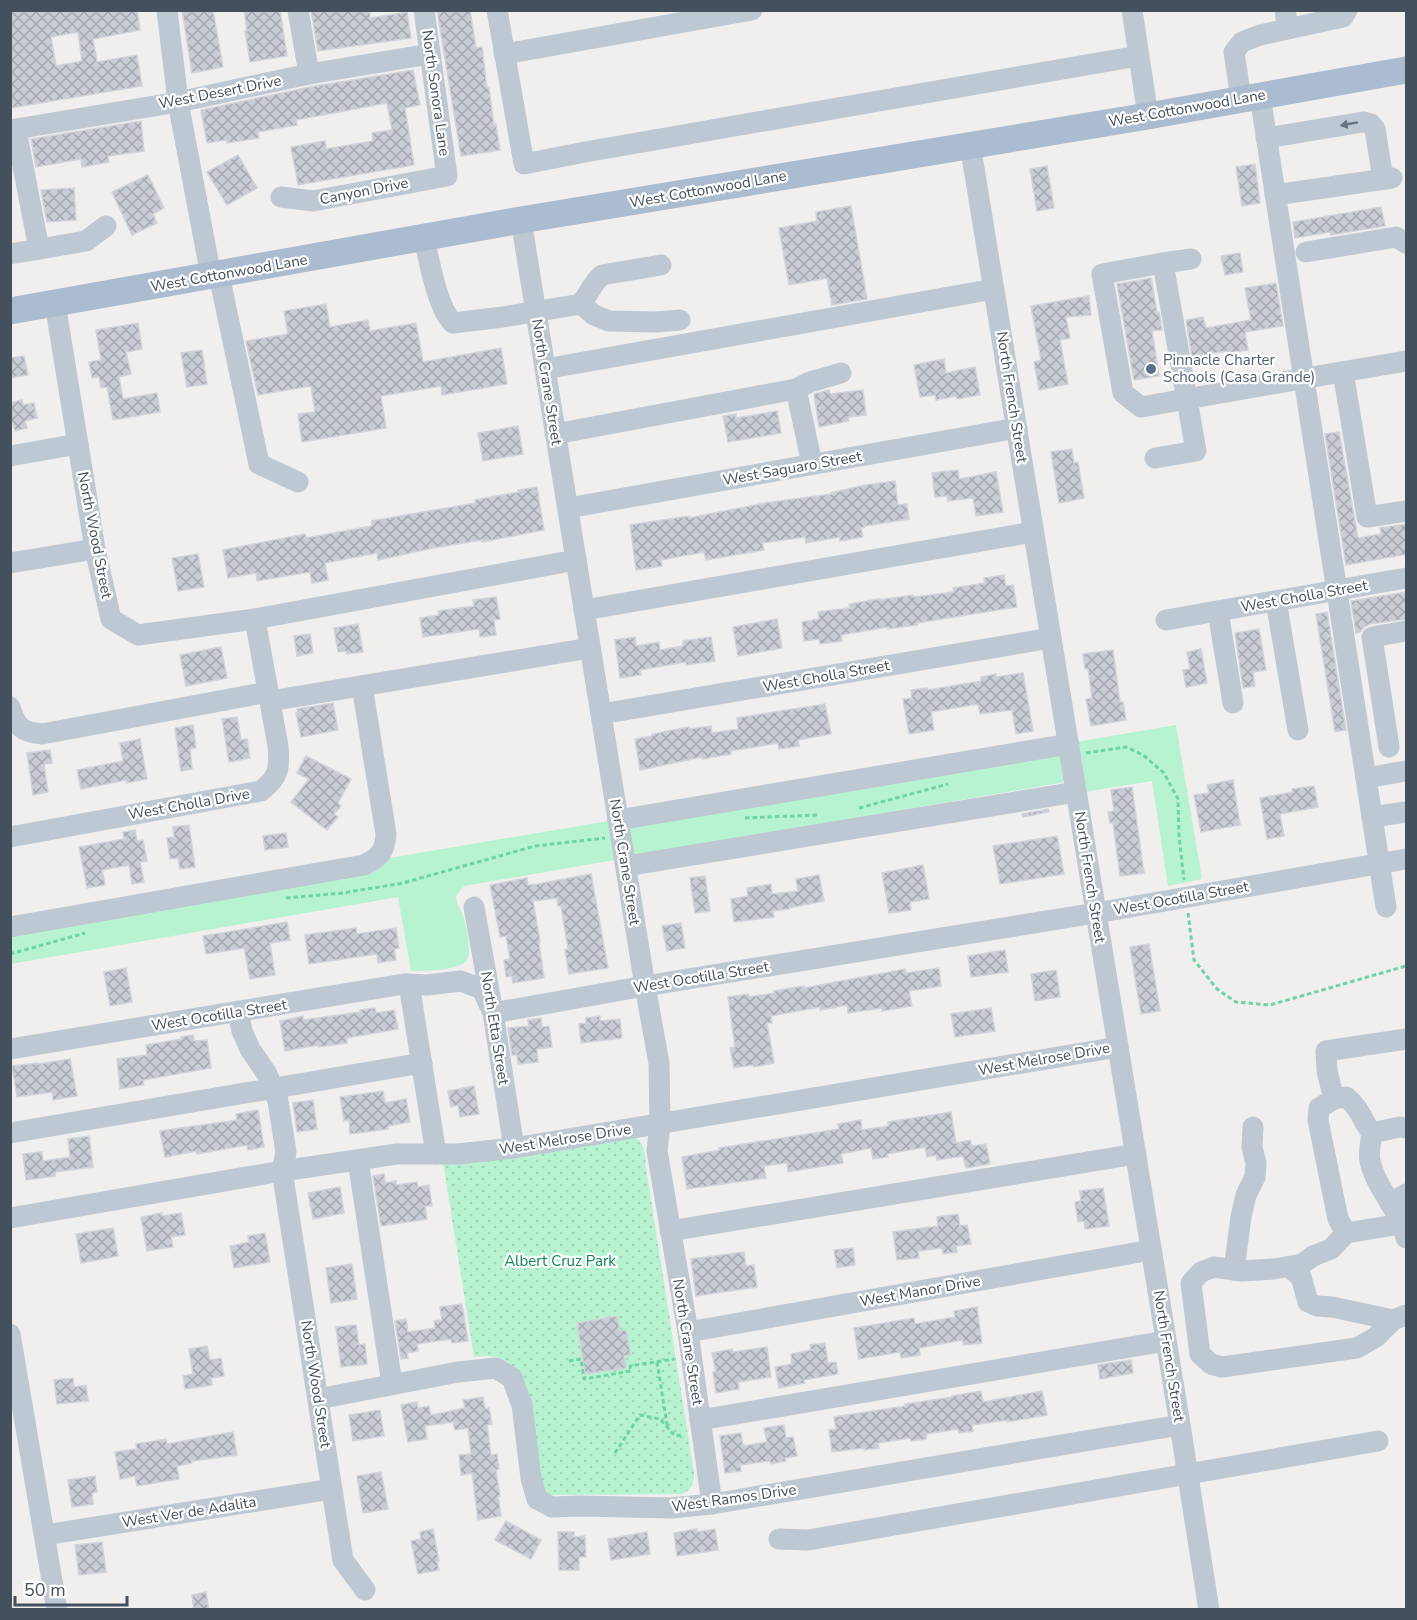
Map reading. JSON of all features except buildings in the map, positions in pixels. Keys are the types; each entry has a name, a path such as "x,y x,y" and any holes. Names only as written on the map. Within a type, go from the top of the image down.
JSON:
{"main road":[{"name":"West Cottonwood Lane","path":"10,311 521,220 1148,116 1407,70"}],"street":[{"path":"167,10 178,102 259,464 298,482"},
{"path":"298,10 309,74"},
{"name":"North Sonora Lane","path":"424,10 447,176"},
{"path":"497,10 524,164 1138,56"},
{"path":"504,54 752,10"},
{"path":"1132,10 1148,116"},
{"path":"1347,10 1343,18 1287,20 1242,42 1234,52 1266,138 1386,908"},
{"name":"West Desert Drive","path":"13,130 178,102 309,74 430,54"},
{"path":"1266,138 1363,122 1371,124 1397,177 1275,195"},
{"path":"13,130 39,249"},
{"name":"North French Street","path":"970,144 1209,1610"},
{"name":"Canyon Drive","path":"281,197 313,201 447,176"},
{"name":"North Crane Street","path":"521,220 645,986 660,1063 660,1125 657,1150 688,1332 693,1427 712,1504"},
{"path":"10,254 86,241 106,226"},
{"path":"1306,252 1403,235"},
{"path":"424,238 435,287 453,323 581,304 589,295 596,280 603,275 661,265"},
{"path":"1191,259 1102,274 1123,393 1141,407 1407,361"},
{"path":"1155,458 1196,451 1163,263"},
{"path":"545,369 994,289"},
{"name":"North Wood Street","path":"55,303 95,549 111,619 138,635 255,619"},
{"path":"581,304 594,315 609,321 680,320"},
{"path":"1343,372 1367,517 1407,511"},
{"path":"555,434 796,389 810,382 841,373"},
{"path":"796,389 812,464"},
{"name":"West Saguaro Street","path":"568,508 1017,428"},
{"path":"10,456 78,444"},
{"path":"584,610 1033,532"},
{"path":"10,562 95,549"},
{"path":"255,619 576,560"},
{"name":"West Cholla Street","path":"1166,620 1407,578"},
{"path":"1276,601 1298,730"},
{"path":"1218,611 1233,703"},
{"name":"West Cholla Drive","path":"10,837 261,790 271,783 278,773 278,746 255,619"},
{"path":"1389,747 1372,637 1407,631"},
{"name":"West Cholla Street","path":"601,714 1051,638"},
{"path":"10,707 18,727 29,733 42,734 269,696 362,686 590,648"},
{"path":"10,927 364,865 374,860 386,845 386,834 362,686"},
{"path":"620,828 1069,749"},
{"path":"1366,778 1407,771"},
{"path":"626,866 1076,792"},
{"path":"1372,818 1407,812"},
{"name":"West Ocotilla Street","path":"10,1049 409,984 428,985 461,981 482,989 493,1013 1407,859"},
{"name":"North Etta Street","path":"474,907 514,1148"},
{"path":"409,984 436,1154"},
{"name":"North Wood Street","path":"238,1011 242,1031 250,1049 267,1074 279,1101 286,1152 282,1171 343,1560 365,1590"},
{"path":"1334,1099 1327,1071 1326,1052 1407,1039"},
{"name":"West Melrose Drive","path":"10,1218 282,1171 397,1154 458,1154 514,1148 1118,1047"},
{"path":"10,1133 422,1063"},
{"path":"1346,1233 1338,1219 1318,1120 1319,1108 1334,1099 1346,1097 1357,1106 1372,1132 1370,1160 1375,1176 1402,1215 1346,1233 1331,1249 1313,1256 1302,1264 1274,1269 1234,1270 1214,1267 1201,1272 1191,1283 1200,1354 1211,1364 1222,1367 1358,1348 1400,1318"},
{"path":"1234,1270 1240,1217 1246,1195 1255,1177 1253,1127"},
{"path":"1372,1132 1407,1128"},
{"path":"670,1231 1136,1154"},
{"path":"358,1160 392,1384"},
{"name":"West Manor Drive","path":"688,1332 1151,1250"},
{"path":"1289,1267 1301,1277 1308,1302 1317,1306 1400,1318"},
{"path":"10,1334 57,1610"},
{"path":"693,1427 1166,1341"},
{"name":"West Ramos Drive","path":"318,1399 458,1372 496,1368 512,1378 522,1405 531,1478 537,1499 552,1507 671,1508 712,1504 1180,1425"},
{"path":"779,1539 808,1540 1378,1441"},
{"name":"West Ver de Adalita","path":"45,1535 332,1489"}],"path":[{"path":"1069,749 1126,747 1143,755 1164,773 1178,799 1179,836 1194,960 1217,989 1236,1002 1270,1005 1407,966"},
{"path":"857,809 902,798 958,780"},
{"path":"738,818 823,815"},
{"path":"276,899 343,893 403,883 535,846 620,828"},
{"path":"10,954 87,933"},
{"path":"570,1361 581,1359 584,1379 631,1371 630,1366 674,1359"},
{"path":"657,1362 667,1427"},
{"path":"615,1453 640,1415 660,1419 675,1436 693,1427"}],"green space":[{"path":"1176,725 1202,879 1168,886 1152,781 1084,792 1082,779 464,886 456,896 466,927 468,957 463,964 449,968 411,971 398,897 11,964 11,922"},
{"name":"Albert Cruz Park","path":"636,1138 642,1144 645,1155 694,1473 693,1483 682,1494 552,1495 545,1492 541,1484 521,1375 500,1358 474,1357 442,1156"}],"place":[{"name":"Pinnacle Charter Schools (Casa Grande)","path":"1151,369"}]}
